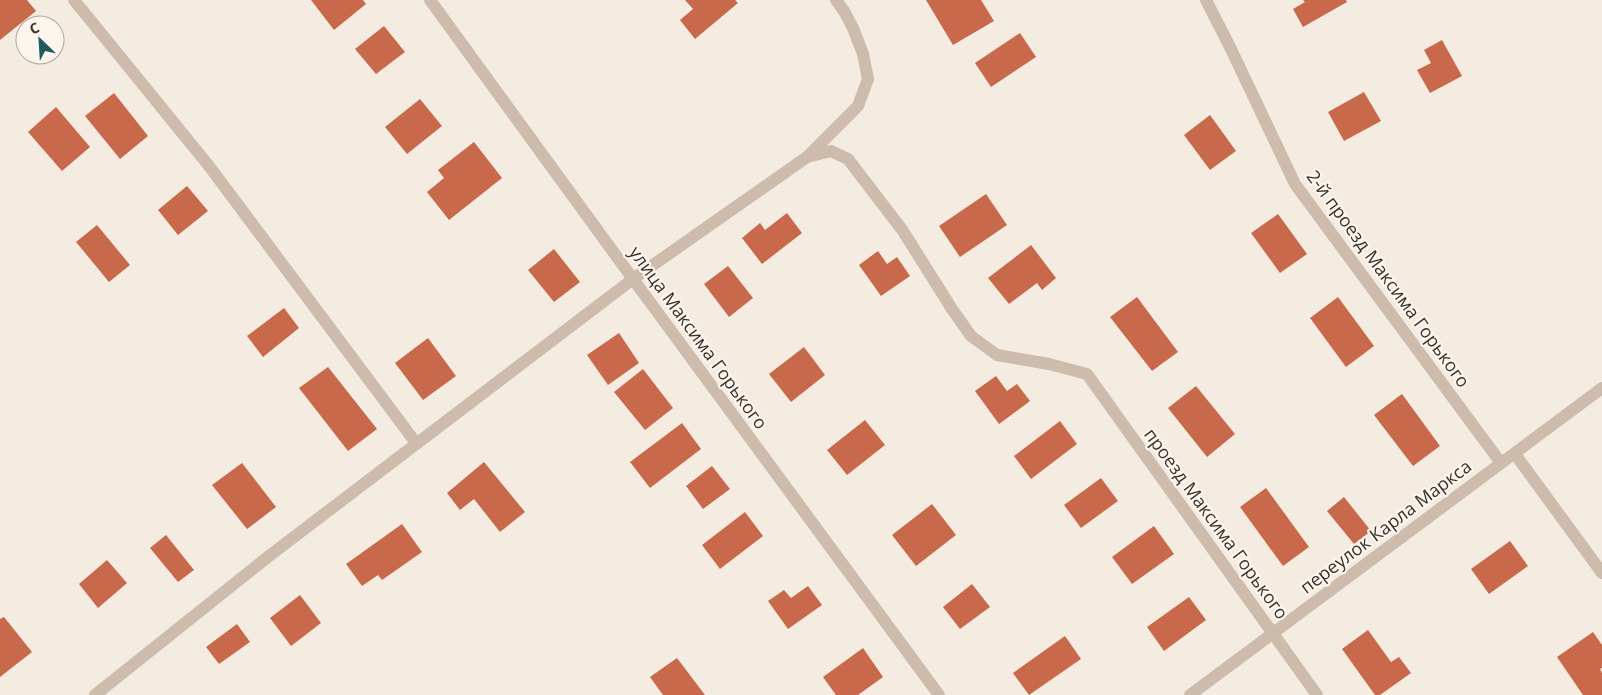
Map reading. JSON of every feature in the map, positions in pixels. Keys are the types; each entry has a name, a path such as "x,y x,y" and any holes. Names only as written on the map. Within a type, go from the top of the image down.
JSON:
{"street":[{"path":"74,0 209,166 416,444"},
{"name":"улица Максима Горького","path":"430,0 940,695"},
{"path":"95,695 269,556 633,279 807,157 858,106 868,79 864,54 853,28 836,0"},
{"name":"2-й проезд Максима Горького","path":"1206,0 1295,184 1501,463"},
{"name":"проезд Максима Горького","path":"807,157 831,152 848,159 903,231 971,336 997,354 1049,364 1087,374 1318,695"},
{"name":"переулок Карла Маркса","path":"1190,695 1602,388"},
{"path":"1514,454 1602,573"}],"building":[{"path":"0,0 27,0 36,11 31,15 15,15 15,28 0,40"},
{"path":"311,0 363,0 366,4 334,30"},
{"path":"685,0 735,0 738,3 695,39 680,20 693,9"},
{"path":"926,0 981,0 994,21 953,45"},
{"path":"1303,0 1346,0 1347,2 1303,27 1293,9 1305,2"},
{"path":"384,26 405,52 376,74 355,49"},
{"path":"1020,33 1036,57 991,87 975,63"},
{"path":"1442,40 1462,76 1430,93 1417,70 1431,63 1424,50"},
{"path":"1364,92 1381,121 1344,141 1328,112"},
{"path":"114,93 148,136 120,159 85,116"},
{"path":"420,99 442,126 407,154 385,127"},
{"path":"56,107 90,147 62,171 28,132"},
{"path":"1210,115 1236,151 1210,170 1184,135"},
{"path":"474,142 502,178 449,220 427,192 444,178 438,170"},
{"path":"187,186 208,211 178,235 158,210"},
{"path":"986,194 1007,225 960,257 939,226"},
{"path":"787,213 802,233 762,264 742,238 760,223 765,230"},
{"path":"1278,214 1307,254 1280,273 1251,233"},
{"path":"97,225 130,265 109,282 76,242"},
{"path":"1031,245 1056,278 1042,290 1037,283 1009,304 988,278"},
{"path":"554,249 580,282 554,302 528,270"},
{"path":"878,251 887,264 897,257 910,276 881,296 859,265"},
{"path":"728,266 753,298 729,317 704,284"},
{"path":"1137,297 1178,352 1152,371 1110,317"},
{"path":"1338,297 1374,346 1346,367 1310,318"},
{"path":"284,308 299,328 263,357 247,336"},
{"path":"619,333 639,363 608,385 587,355"},
{"path":"428,338 456,376 423,400 395,363"},
{"path":"804,347 825,375 791,402 769,374"},
{"path":"328,367 377,429 348,451 299,388"},
{"path":"643,369 673,408 645,430 614,392"},
{"path":"996,376 1007,391 1017,384 1030,401 999,424 975,391"},
{"path":"1196,386 1235,434 1207,457 1168,408"},
{"path":"1402,394 1440,446 1413,466 1374,415"},
{"path":"865,420 885,445 847,475 827,450"},
{"path":"1060,421 1077,444 1031,479 1014,456"},
{"path":"682,423 701,449 650,488 630,462"},
{"path":"484,462 525,512 500,532 474,499 460,510 447,493"},
{"path":"242,463 276,507 247,529 212,485"},
{"path":"712,466 730,489 703,509 686,486"},
{"path":"1101,478 1118,501 1081,528 1064,505"},
{"path":"1266,488 1309,547 1283,566 1240,507"},
{"path":"1344,497 1371,531 1354,544 1327,511"},
{"path":"932,504 956,535 916,566 892,535"},
{"path":"745,512 763,536 720,569 702,545"},
{"path":"402,524 422,552 382,580 378,575 362,586 346,564"},
{"path":"1154,526 1174,554 1132,584 1112,557"},
{"path":"166,535 194,570 178,582 150,548"},
{"path":"1510,541 1528,566 1489,594 1471,569"},
{"path":"107,560 127,583 98,608 79,584"},
{"path":"972,584 990,607 960,629 943,607"},
{"path":"808,586 822,605 788,629 768,601 784,590 791,598"},
{"path":"300,595 321,623 291,646 270,618"},
{"path":"1189,597 1206,620 1164,651 1147,627"},
{"path":"4,617 32,652 0,677 0,619"},
{"path":"237,624 250,642 219,664 206,647"},
{"path":"1368,630 1391,662 1399,657 1411,673 1380,695 1375,695 1342,649"},
{"path":"1593,632 1602,645 1602,668 1600,669 1602,673 1602,695 1583,695 1557,657"},
{"path":"1065,636 1081,659 1029,695 1013,673"},
{"path":"863,648 883,677 858,695 836,695 823,677"},
{"path":"677,658 705,695 663,695 650,677"}]}
